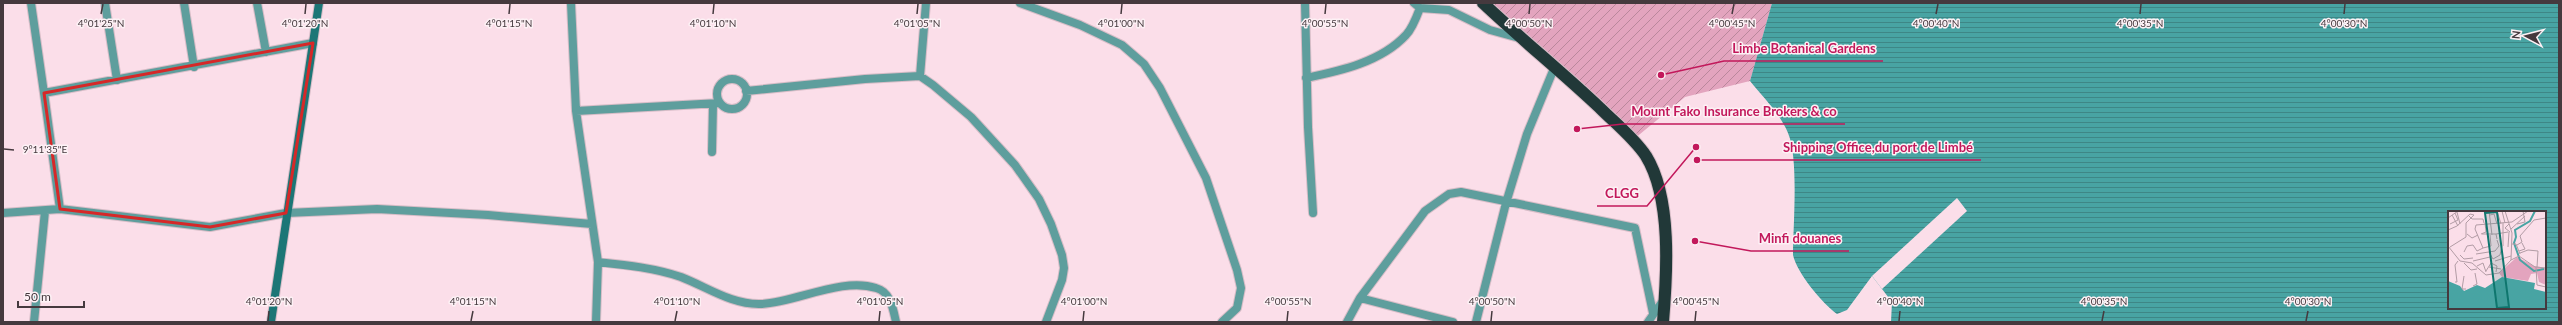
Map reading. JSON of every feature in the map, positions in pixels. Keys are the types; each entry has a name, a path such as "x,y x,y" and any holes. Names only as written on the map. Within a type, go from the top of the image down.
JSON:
{"highway":[{"path":"1483,3 1521,38 1555,66 1632,139 1646,157 1664,207 1666,296 1663,322"}],"street":[{"path":"31,3 60,209"},
{"path":"105,3 117,80"},
{"path":"184,3 194,67"},
{"path":"258,3 266,52"},
{"path":"271,322 286,213 314,43 319,3"},
{"path":"571,3 576,111 598,262 596,322"},
{"path":"920,76 926,3"},
{"path":"1020,3 1080,25 1122,45 1144,64 1160,88 1206,178 1237,270 1241,288 1237,308 1222,322"},
{"path":"1305,3 1306,78 1313,213"},
{"path":"1306,78 1347,69 1386,50 1406,35 1417,5 1449,10 1490,30 1521,38"},
{"path":"44,93 194,67 314,43"},
{"path":"1476,322 1506,203 1527,134 1555,66"},
{"path":"746,91 864,79 920,76 971,116 1015,165 1039,199 1053,230 1062,255 1064,268 1062,280 1046,322"},
{"path":"576,111 716,103 727,108 736,108 745,100 746,91 741,83 728,80 718,89 716,103 712,152"},
{"path":"1347,322 1360,298 1425,211 1450,194 1472,193 1506,203 1635,228 1653,313"},
{"path":"3,214 60,209 210,227 286,213 377,210 481,215 592,224"},
{"path":"34,322 45,211"},
{"path":"598,262 649,268 680,277 742,303 762,304 861,284 879,288 891,300 896,322"},
{"path":"1648,322 1666,296"},
{"path":"1360,298 1454,322"}],"highlighted area":[{"path":"313,43 286,213 210,227 60,209 44,93"}],"shaded area":[{"path":"1487,3 1772,3 1750,81 1685,97 1634,139"}],"water":[{"path":"1772,3 2559,3 2559,322 1891,322 1892,302 1872,276 1847,310 1837,314 1824,303 1811,287 1795,262 1793,255 1794,175 1791,144 1785,126 1771,106 1750,81"}],"pier":[{"path":"1957,198 1967,211 1882,289 1872,276"}],"place":[{"name":"Limbe Botanical Gardens","path":"1661,75"},
{"name":"Mount Fako Insurance Brokers & co","path":"1577,129"},
{"name":"CLGG","path":"1696,147"},
{"name":"Shipping Office,du port de Limbé","path":"1697,160"},
{"name":"Minfi douanes","path":"1695,241"}]}
